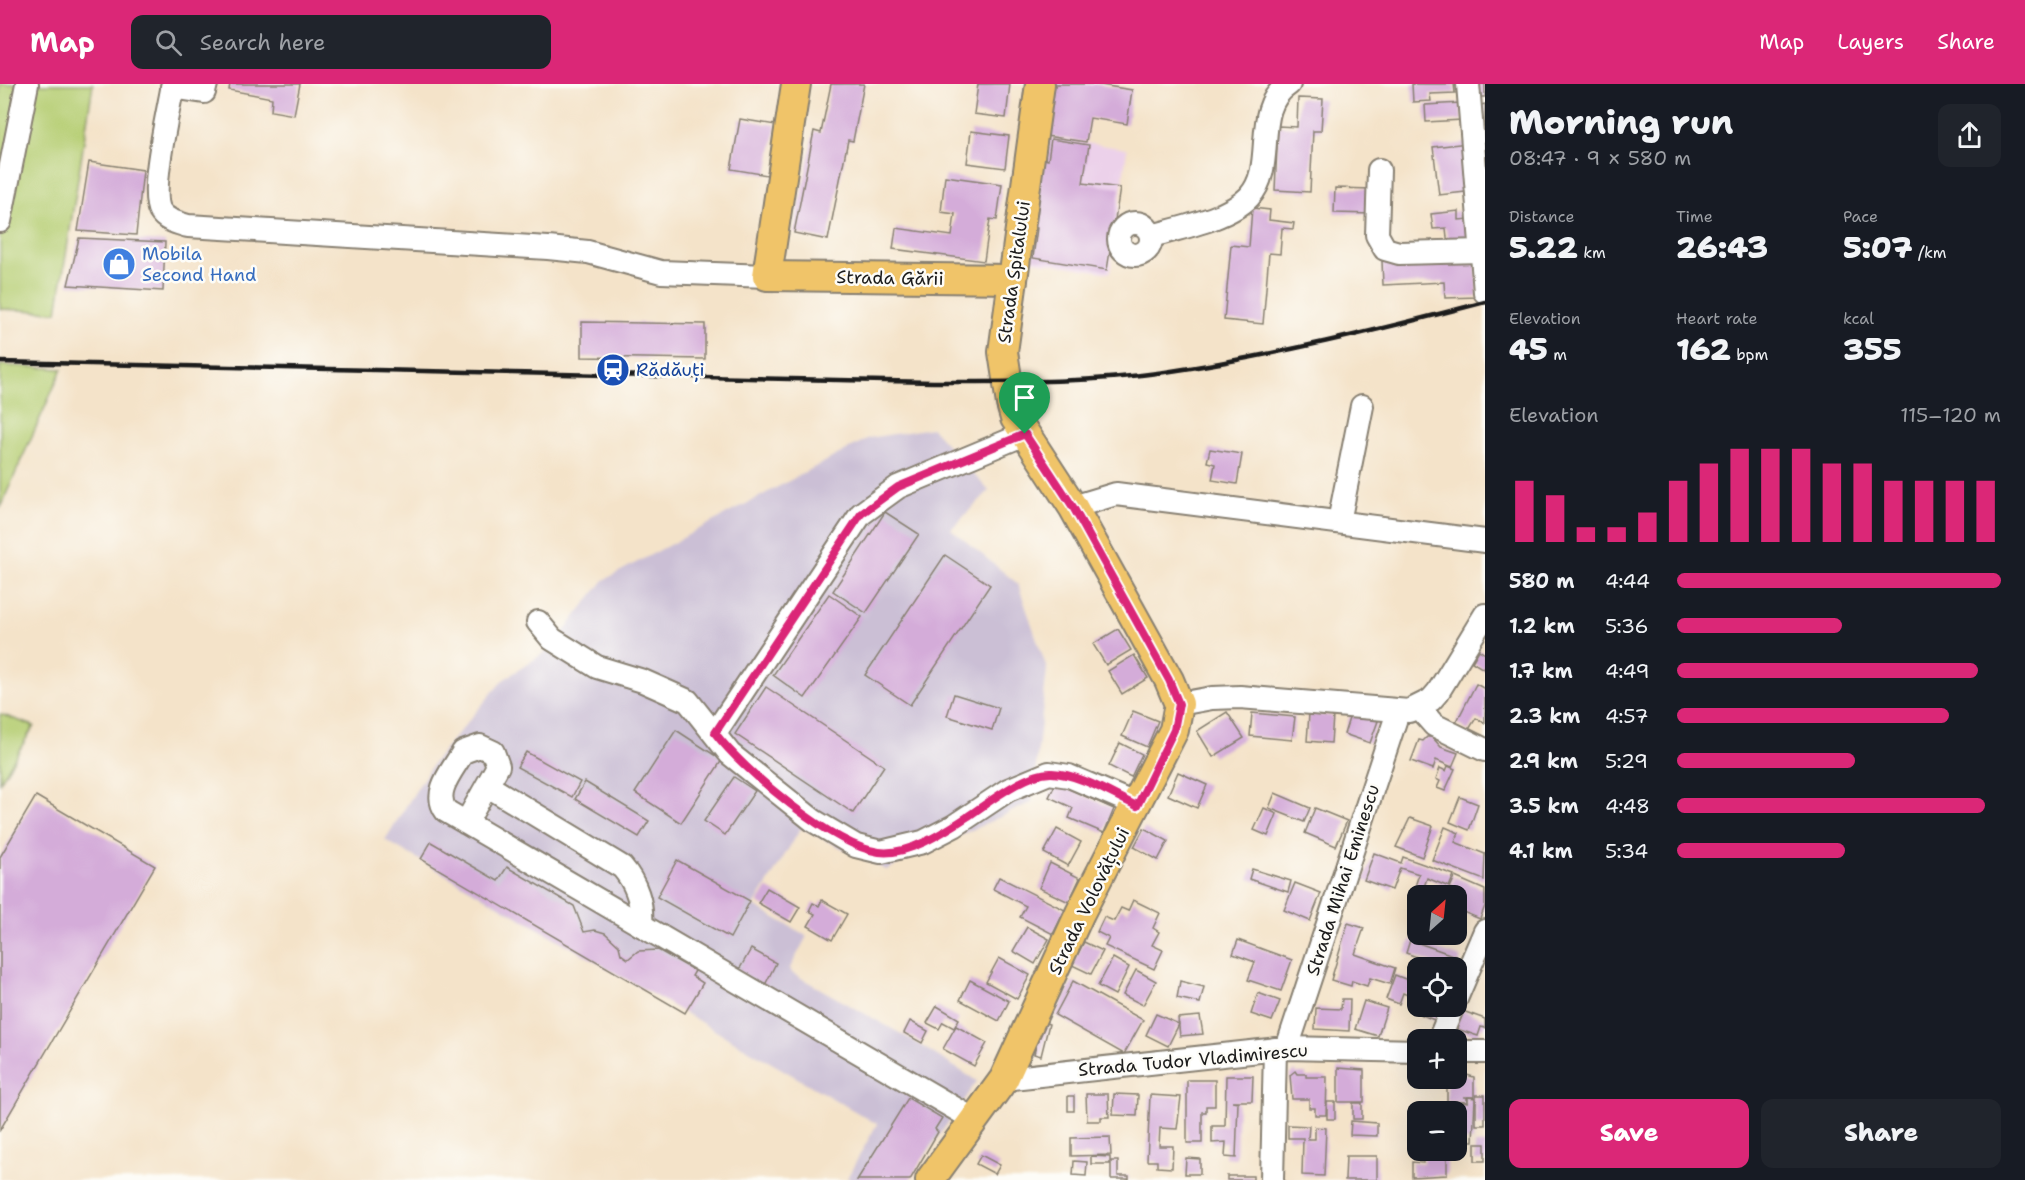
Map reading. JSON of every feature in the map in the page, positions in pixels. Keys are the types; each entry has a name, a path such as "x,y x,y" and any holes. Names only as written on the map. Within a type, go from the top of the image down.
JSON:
{"main road":[{"path":"767,276 796,84"},
{"name":"Strada Spitalului","path":"1040,84 1003,352 1011,404 1015,418 1073,507 1169,680 1179,704"},
{"name":"Strada Gării","path":"767,276 1013,279"},
{"name":"Strada Volovățului","path":"930,1180 1004,1079 1080,913 1137,806 1174,730 1179,704"}],"street":[{"path":"0,221 27,84"},
{"path":"173,86 204,92 206,84"},
{"path":"1151,236 1235,208 1249,197 1264,167 1270,108 1289,84"},
{"path":"1468,84 1484,282"},
{"name":"Strada Gării","path":"173,86 157,185 160,211 166,219 176,223 188,226 588,252 661,272 767,276"},
{"path":"1379,170 1377,234 1385,249 1399,253 1482,251"},
{"path":"1339,522 1362,406"},
{"path":"715,733 861,514 898,487 1025,434"},
{"path":"1073,507 1116,494 1485,541"},
{"path":"1408,710 1438,692 1485,615"},
{"path":"538,622 552,639 597,668 643,681 688,701 730,754 814,821 856,846 881,852 923,842 954,826 1008,789 1050,773 1069,776 1137,806"},
{"path":"1179,704 1212,698 1240,697 1408,710 1485,750"},
{"name":"Strada Mihai Eminescu","path":"1272,1180 1281,1049 1408,710"},
{"path":"466,823 496,774 497,760 488,748 471,747 463,752 440,797 446,812 974,1119"},
{"path":"488,786 622,867 632,878 640,902 641,925"},
{"path":"1467,973 1485,931"},
{"name":"Strada Tudor Vladimirescu","path":"1004,1079 1281,1049 1407,1051"},
{"path":"1467,1052 1485,1052"}],"shaded area":[{"path":"1044,137 1127,149 1110,273 1028,260"},
{"path":"932,428 989,491 951,529 1018,584 1047,669 1032,802 886,870 801,828 754,906 807,936 790,968 792,973 912,1040 977,1081 908,1180 852,1180 847,1178 877,1124 385,840 433,763 503,680 550,649 604,580 869,438"}],"green space":[{"path":"0,84 93,84 57,312 0,309"},
{"path":"0,365 62,369 0,508"},
{"path":"0,714 34,726 0,782"}],"building":[{"path":"230,84 300,84 294,115 271,111 272,98 229,90"},
{"path":"831,84 864,84 853,141 848,140 828,240 794,233 814,131 821,133"},
{"path":"978,84 1010,84 1006,118 974,114"},
{"path":"1054,84 1094,84 1132,90 1127,124 1090,118 1086,142 1046,136"},
{"path":"1412,84 1454,84 1455,93 1430,94 1431,101 1413,102"},
{"path":"1478,84 1485,84 1485,97 1479,97"},
{"path":"1298,98 1323,99 1321,131 1313,131 1310,192 1275,190 1278,126 1297,127"},
{"path":"1461,103 1462,120 1426,122 1425,105"},
{"path":"1485,104 1485,126 1483,126 1481,105"},
{"path":"740,119 776,125 767,175 731,169"},
{"path":"971,131 1009,136 1005,168 967,163"},
{"path":"1051,139 1089,145 1083,183 1120,188 1107,270 1033,258 1037,228 1033,227 1044,159 1048,160"},
{"path":"1468,143 1474,191 1439,195 1433,147"},
{"path":"89,162 143,170 136,235 78,231"},
{"path":"945,176 1002,184 997,220 990,219 984,261 893,249 896,228 952,236 955,214 941,212"},
{"path":"1335,188 1373,189 1373,214 1334,213"},
{"path":"1252,208 1270,210 1269,220 1294,223 1293,229 1282,228 1280,254 1269,253 1263,324 1224,320 1231,245 1249,247"},
{"path":"1459,211 1459,220 1469,219 1472,244 1448,247 1446,228 1433,229 1431,214"},
{"name":"Mobila Second Hand","path":"79,238 165,242 163,291 68,285"},
{"path":"1476,257 1478,297 1445,298 1444,282 1383,285 1382,261"},
{"path":"582,322 705,324 705,359 582,357"},
{"path":"1210,449 1242,454 1237,484 1212,480 1215,464 1207,462"},
{"path":"885,512 919,534 866,613 833,591"},
{"path":"945,555 990,585 910,705 865,675"},
{"path":"829,594 862,617 805,698 773,675"},
{"path":"1118,629 1131,650 1106,665 1093,644"},
{"path":"1479,650 1485,654 1485,670 1472,662"},
{"path":"1134,655 1148,678 1122,694 1108,671"},
{"path":"1476,684 1485,689 1485,723 1476,718 1468,731 1456,723"},
{"path":"766,687 884,766 853,813 735,734"},
{"path":"954,694 999,708 992,730 947,716"},
{"path":"1133,711 1158,721 1147,747 1122,736"},
{"path":"1227,712 1244,738 1213,757 1197,731"},
{"path":"1351,712 1378,721 1370,743 1344,734"},
{"path":"1252,713 1295,717 1292,740 1250,736"},
{"path":"1309,714 1333,716 1331,743 1307,741"},
{"path":"676,730 722,760 681,823 635,793"},
{"path":"1427,737 1432,737 1441,747 1458,753 1452,767 1436,760 1433,769 1411,761 1419,740 1423,741"},
{"path":"1120,743 1142,754 1131,777 1109,766"},
{"path":"526,752 580,782 572,797 517,767"},
{"path":"1448,766 1455,769 1445,791 1437,788 1440,781 1436,779 1440,768 1446,771"},
{"path":"1178,772 1207,785 1197,808 1168,795"},
{"path":"734,777 755,791 725,835 704,821"},
{"path":"585,782 649,821 639,837 575,799"},
{"path":"1056,783 1114,809 1104,833 1069,818 1073,808 1049,797"},
{"path":"1275,793 1310,808 1304,822 1269,808"},
{"path":"36,796 155,866 0,1130 0,857"},
{"path":"1460,797 1478,804 1469,830 1450,822"},
{"path":"1264,808 1277,814 1268,836 1254,830"},
{"path":"1315,808 1347,821 1336,846 1305,833"},
{"path":"1410,818 1433,826 1422,857 1396,847"},
{"path":"1445,827 1459,833 1455,842 1485,854 1484,880 1432,860"},
{"path":"1144,828 1168,841 1158,860 1134,847"},
{"path":"1057,829 1081,842 1068,866 1044,853"},
{"path":"431,842 498,881 507,867 574,906 584,932 595,930 605,933 619,946 621,954 628,959 638,951 658,950 695,971 692,976 703,983 685,1013 421,859"},
{"path":"1374,853 1401,863 1403,857 1454,875 1450,885 1427,878 1425,885 1415,885 1419,874 1400,868 1392,890 1364,880"},
{"path":"677,860 750,901 730,938 657,897"},
{"path":"1050,863 1080,878 1069,902 1039,888"},
{"path":"1252,869 1291,881 1288,892 1249,879"},
{"path":"999,877 1065,910 1053,934 1020,917 1026,906 993,889"},
{"path":"1455,877 1485,890 1485,906 1480,919 1467,914 1467,885 1451,885"},
{"path":"1295,883 1321,893 1310,921 1284,910"},
{"path":"767,888 800,907 791,922 758,903"},
{"path":"822,900 847,914 832,940 808,926 815,914 809,911 813,903 819,906"},
{"path":"1133,900 1160,913 1153,928 1159,932 1152,945 1163,950 1154,969 1105,946 1109,938 1097,932 1104,917 1114,921 1121,908 1128,911"},
{"path":"1348,923 1364,928 1355,954 1395,968 1390,984 1370,978 1367,986 1352,981 1351,986 1331,980"},
{"path":"1027,927 1049,939 1035,964 1013,951"},
{"path":"1238,940 1292,960 1281,991 1248,980 1255,962 1233,954"},
{"path":"1084,942 1103,951 1091,974 1072,965"},
{"path":"1408,945 1424,945 1458,957 1417,957 1406,953"},
{"path":"751,949 776,963 765,985 739,970"},
{"path":"999,958 1030,975 1017,999 986,982"},
{"path":"1113,958 1129,967 1115,995 1098,986"},
{"path":"1136,970 1156,981 1143,1005 1123,995"},
{"path":"1395,975 1407,980 1407,995 1403,993 1399,1004 1386,999"},
{"path":"970,980 1009,1001 999,1021 960,1000"},
{"path":"1073,981 1143,1020 1124,1054 1055,1015"},
{"path":"1180,981 1204,987 1200,1003 1177,998"},
{"path":"1258,993 1280,1001 1272,1021 1251,1014"},
{"path":"1342,999 1350,999 1349,1031 1315,1029 1316,1008 1341,1009"},
{"path":"1364,1001 1387,1008 1378,1036 1355,1029"},
{"path":"937,1006 959,1019 954,1028 943,1022 939,1029 927,1023"},
{"path":"1467,1013 1485,1019 1485,1028 1481,1027 1478,1036 1467,1032 1467,1029 1454,1028 1458,1017 1467,1017"},
{"path":"1156,1014 1179,1024 1168,1046 1146,1035"},
{"path":"1200,1016 1203,1034 1180,1036 1178,1018"},
{"path":"1427,1017 1441,1017 1439,1022"},
{"path":"910,1021 928,1031 922,1043 904,1033"},
{"path":"1042,1022 1049,1024 1041,1056 1034,1054"},
{"path":"956,1026 987,1043 974,1066 943,1049"},
{"path":"1338,1068 1364,1070 1364,1102 1338,1102"},
{"path":"1295,1071 1297,1074 1306,1074 1306,1077 1327,1077 1326,1115 1315,1115 1315,1108 1309,1108 1309,1099 1292,1099 1290,1075"},
{"path":"1467,1075 1474,1077 1474,1097 1467,1097 1467,1101 1447,1101 1447,1089 1467,1089"},
{"path":"1226,1076 1253,1076 1252,1101 1232,1101 1238,1102 1236,1158 1225,1157 1226,1142 1212,1143 1212,1126 1225,1126"},
{"path":"1187,1080 1215,1080 1215,1106 1206,1106 1206,1112 1202,1112 1202,1143 1187,1143"},
{"path":"1086,1094 1108,1094 1109,1117 1101,1117 1101,1121 1087,1121"},
{"path":"1114,1094 1138,1095 1137,1116 1113,1115"},
{"path":"1150,1095 1181,1097 1177,1129 1160,1128 1159,1146 1173,1146 1172,1168 1157,1167 1157,1161 1147,1161"},
{"path":"1476,1095 1485,1095 1485,1125 1476,1125"},
{"path":"1068,1096 1074,1096 1074,1111 1068,1111"},
{"path":"1468,1097 1475,1098 1473,1141 1467,1141"},
{"path":"908,1098 942,1118 935,1129 938,1132 910,1180 857,1180"},
{"path":"1327,1102 1335,1102 1335,1119 1327,1119"},
{"path":"1353,1103 1362,1103 1362,1119 1353,1119"},
{"path":"1351,1121 1377,1123 1377,1136 1350,1135"},
{"path":"1288,1125 1309,1126 1308,1139 1315,1139 1315,1127 1326,1128 1324,1176 1302,1175 1303,1138 1288,1138"},
{"path":"1110,1137 1111,1155 1071,1156 1071,1138"},
{"path":"1475,1144 1485,1144 1485,1161 1475,1161"},
{"path":"981,1155 1000,1165 995,1174 976,1164"},
{"path":"1091,1156 1110,1157 1110,1164 1091,1164"},
{"path":"1346,1156 1377,1156 1377,1180 1345,1180"},
{"path":"1186,1158 1200,1159 1200,1174 1185,1174"},
{"path":"1074,1161 1087,1162 1086,1176 1073,1175"},
{"path":"1111,1161 1118,1161 1118,1176 1129,1176 1129,1179 1111,1179"},
{"path":"1423,1161 1447,1161 1447,1175 1412,1177 1412,1162 1423,1163"},
{"path":"1227,1176 1253,1176 1253,1180 1227,1180"}],"railway":[{"path":"0,362 933,382 1078,380 1136,376 1246,358 1366,332 1485,302"}],"place":[{"name":"Mobila Second Hand","path":"119,264"},
{"name":"Rădăuți","path":"613,370"}],"route":[{"path":"1025,434 1073,507 1169,680 1179,704 1174,730 1137,806 1069,776 1050,773 1037,776 1008,789 954,826 923,842 881,852 856,846 814,821 730,754 715,733 861,514 898,487 1025,434"}]}
